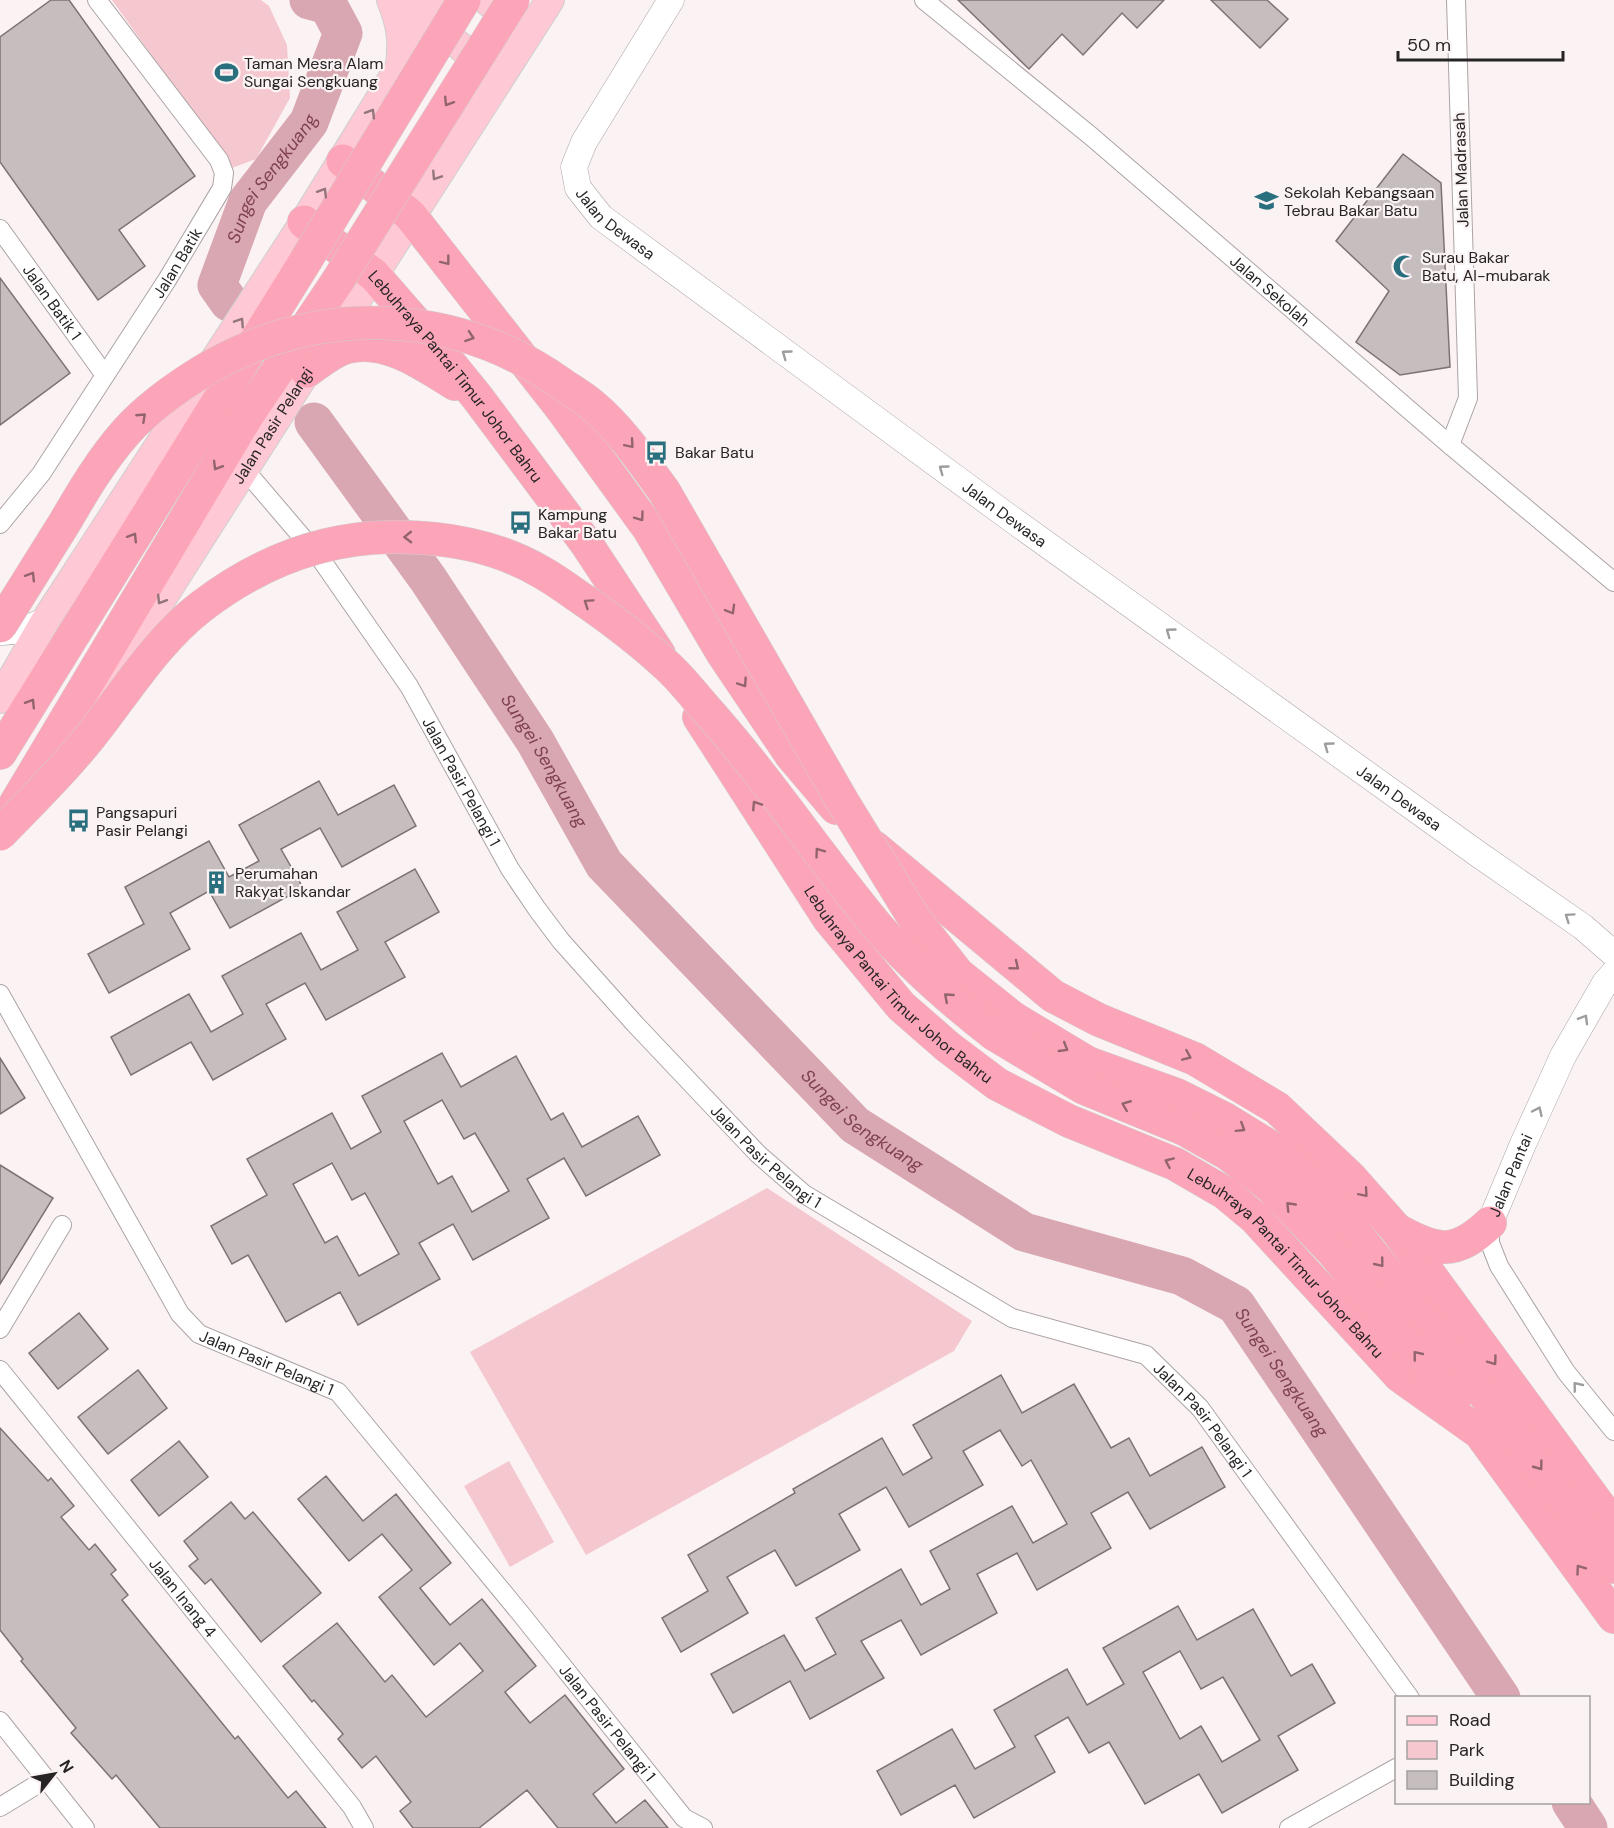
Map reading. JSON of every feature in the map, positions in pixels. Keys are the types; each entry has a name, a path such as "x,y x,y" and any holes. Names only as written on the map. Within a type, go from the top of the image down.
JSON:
{"highway":[{"path":"0,753 306,260 464,0"},
{"path":"0,832 247,416 337,282 513,0"},
{"path":"343,161 410,215 562,409 649,529 723,654 791,754 838,810 878,851 1053,996 1099,1020 1195,1059 1277,1108 1350,1177 1396,1229 1614,1526"},
{"name":"Lebuhraya Pantai Timur Johor Bahru","path":"304,222 374,275 477,398 608,575 829,918 900,1006 948,1047 998,1084 1069,1121 1175,1164 1225,1193 1255,1218 1401,1376 1492,1426 1614,1567"},
{"path":"0,626 91,479 126,432 162,398 191,378 253,345 315,327 390,323 425,326 461,334 497,347 544,371 592,404 632,446 664,491 844,804 914,918 958,974 1004,1026"},
{"path":"307,371 346,347 375,346 422,363 477,398"},
{"path":"0,832 90,737 157,649 198,609 237,581 303,550 345,541 418,537 454,541 500,553 542,572 609,618 667,666 723,727 770,785 879,929 922,974 1004,1026 1088,1063 1177,1095 1226,1119 1269,1146 1304,1176 1337,1210 1492,1426"},
{"path":"900,1006 894,971 898,954 908,938 922,927 939,922 957,922 972,927"},
{"path":"1396,1229 1432,1248 1449,1248 1479,1233 1491,1223"},
{"name":"Lebuhraya Pantai Timur Johor Bahru","path":"1492,1426 1614,1617"}],"main road":[{"path":"391,0 403,40 400,66"},
{"path":"486,0 528,34"},
{"name":"Jalan Pasir Pelangi","path":"0,853 307,371 374,275 410,215 550,0"},
{"path":"0,699 45,621 343,161 400,66 428,7 500,77"}],"street":[{"name":"Jalan Batik","path":"0,524 41,474 167,279 222,188 224,173 219,160 97,0"},
{"name":"Jalan Dewasa","path":"670,0 584,142 574,167 578,188 601,217 1010,518 1583,927 1614,954"},
{"name":"Jalan Sekolah","path":"924,0 1092,137 1450,445 1614,582"},
{"name":"Jalan Madrasah","path":"1450,445 1468,398 1456,0"},
{"name":"Jalan Batik 1","path":"0,230 104,374"},
{"name":"Jalan Pasir Pelangi 1","path":"244,469 320,558 409,686 510,868 555,933 635,1024 758,1154 804,1194 1012,1318 1146,1355 1200,1408 1409,1696"},
{"path":"0,632 45,621"},
{"name":"Jalan Pantai","path":"1614,973 1605,982 1563,1056 1523,1143 1491,1223 1490,1243 1499,1266 1566,1372 1614,1431"},
{"name":"Jalan Pasir Pelangi 1","path":"0,994 180,1314 199,1334 338,1392 684,1818 703,1828"},
{"path":"0,1329 62,1225"},
{"name":"Jalan Inang 4","path":"0,1370 352,1807 364,1828"},
{"path":"0,1721 86,1828"},
{"path":"1289,1828 1395,1769"},
{"path":"0,1807 46,1779"}],"green space":[{"name":"Taman Mesra Alam Sungai Sengkuang","path":"112,0 261,0 269,6 287,45 290,98 256,159 232,168"},
{"path":"767,1188 972,1321 954,1351 586,1555 470,1352"},
{"path":"509,1461 554,1542 510,1567 464,1486"}],"building":[{"path":"51,0 69,0 195,176 119,230 145,266 98,300 0,162 0,37"},
{"path":"958,0 1164,0 1137,28 1122,13 1083,55 1062,34 1029,69"},
{"path":"1211,0 1267,0 1288,19 1260,48"},
{"name":"Surau Bakar Batu, Al-mubarak","path":"1403,154 1441,183 1450,367 1400,375 1356,342 1389,291 1336,241"},
{"path":"0,278 70,373 0,425"},
{"name":"Perumahan Rakyat Iskandar","path":"319,781 338,815 394,785 416,826 342,867 320,828 281,849 303,888 230,928 209,891 170,913 190,949 109,993 88,954 144,924 125,887 209,841 229,877 259,861 239,825"},
{"path":"415,869 439,912 385,942 405,977 326,1020 305,983 266,1004 286,1039 213,1080 191,1042 131,1075 111,1037 189,994 211,1032 243,1014 222,976 301,933 321,970 358,950 337,912"},
{"path":"442,1053 461,1087 516,1056 551,1120 563,1113 582,1147 638,1116 660,1155 586,1196 564,1158 527,1179 549,1218 473,1260 453,1224 419,1243 440,1279 358,1325 340,1292 286,1322 248,1255 232,1264 211,1226 267,1195 247,1159 332,1113 351,1149 381,1132 362,1096","holes":["442,1100 464,1139 475,1133 509,1191 472,1212 452,1176 438,1184 404,1121","332,1163 352,1200 365,1193 399,1254 359,1276 337,1236 325,1243 293,1184"]},
{"path":"0,1058 25,1098 0,1114"},
{"path":"0,1165 53,1198 0,1284"},
{"path":"79,1313 108,1349 58,1389 29,1353"},
{"path":"138,1370 167,1408 108,1454 78,1417"},
{"path":"1001,1375 1022,1413 1074,1384 1111,1448 1129,1438 1150,1476 1202,1447 1225,1487 1150,1529 1128,1492 1091,1513 1111,1548 1037,1590 1017,1553 977,1574 997,1613 921,1655 901,1620 861,1641 884,1678 810,1719 790,1681 733,1713 711,1674 784,1635 805,1671 836,1654 816,1618 901,1569 921,1605 950,1589 930,1551 1012,1506 1033,1543 1067,1524 1031,1460 1022,1466 1000,1430 963,1451 983,1485 909,1527 886,1487 839,1514 860,1550 796,1586 775,1550 727,1577 748,1613 681,1652 662,1618 708,1591 688,1555 795,1493 793,1489 882,1438 903,1475 932,1458 913,1425"},
{"path":"0,1428 48,1481 51,1478 74,1506 61,1517 89,1550 95,1544 116,1570 111,1574 128,1595 122,1600 235,1739 238,1736 288,1798 296,1791 326,1828 160,1828 116,1775 112,1779 71,1733 76,1728 21,1661 23,1659 0,1630"},
{"path":"179,1441 208,1477 159,1516 131,1480"},
{"path":"326,1476 363,1521 396,1494 451,1563 420,1588 450,1625 482,1599 536,1666 505,1692 530,1723 565,1695 624,1769 593,1794 616,1823 645,1800 668,1828 558,1828 527,1790 479,1828 413,1828 400,1811 411,1802 376,1756 362,1768 338,1739 343,1734 314,1700 312,1702 283,1666 337,1623 385,1682 392,1675 426,1717 483,1671 460,1643 434,1665 379,1597 412,1570 382,1534 349,1561 298,1499"},
{"path":"231,1502 245,1519 253,1512 321,1593 261,1642 211,1579 205,1584 189,1566 198,1559 184,1541"},
{"path":"1178,1606 1197,1640 1253,1609 1291,1676 1312,1664 1335,1703 1278,1736 1298,1770 1222,1813 1199,1774 1145,1804 1109,1742 1089,1753 1068,1717 1035,1736 1055,1772 974,1818 955,1785 901,1815 877,1771 952,1729 975,1769 1015,1747 994,1710 1067,1669 1087,1705 1124,1684 1103,1648","holes":["1180,1651 1201,1689 1223,1677 1260,1740 1222,1762 1201,1726 1180,1739 1143,1672"]}],"waterway":[{"name":"Sungei Sengkuang","path":"229,302 217,285 248,201 309,122 343,33 328,5 309,0"},
{"name":"Sungei Sengkuang","path":"314,422 428,579 535,741 604,864 855,1125 1024,1232 1182,1276 1236,1305 1500,1696"},
{"name":"Sungei Sengkuang","path":"1572,1804 1588,1828"}],"place":[{"name":"Taman Mesra Alam Sungai Sengkuang","path":"226,72"},
{"name":"Sekolah Kebangsaan Tebrau Bakar Batu","path":"1266,201"},
{"name":"Surau Bakar Batu, Al-mubarak","path":"1404,266"},
{"name":"Bakar Batu","path":"657,452"},
{"name":"Kampung Bakar Batu","path":"520,523"},
{"name":"Pangsapuri Pasir Pelangi","path":"78,821"},
{"name":"Perumahan Rakyat Iskandar","path":"217,882"}]}
